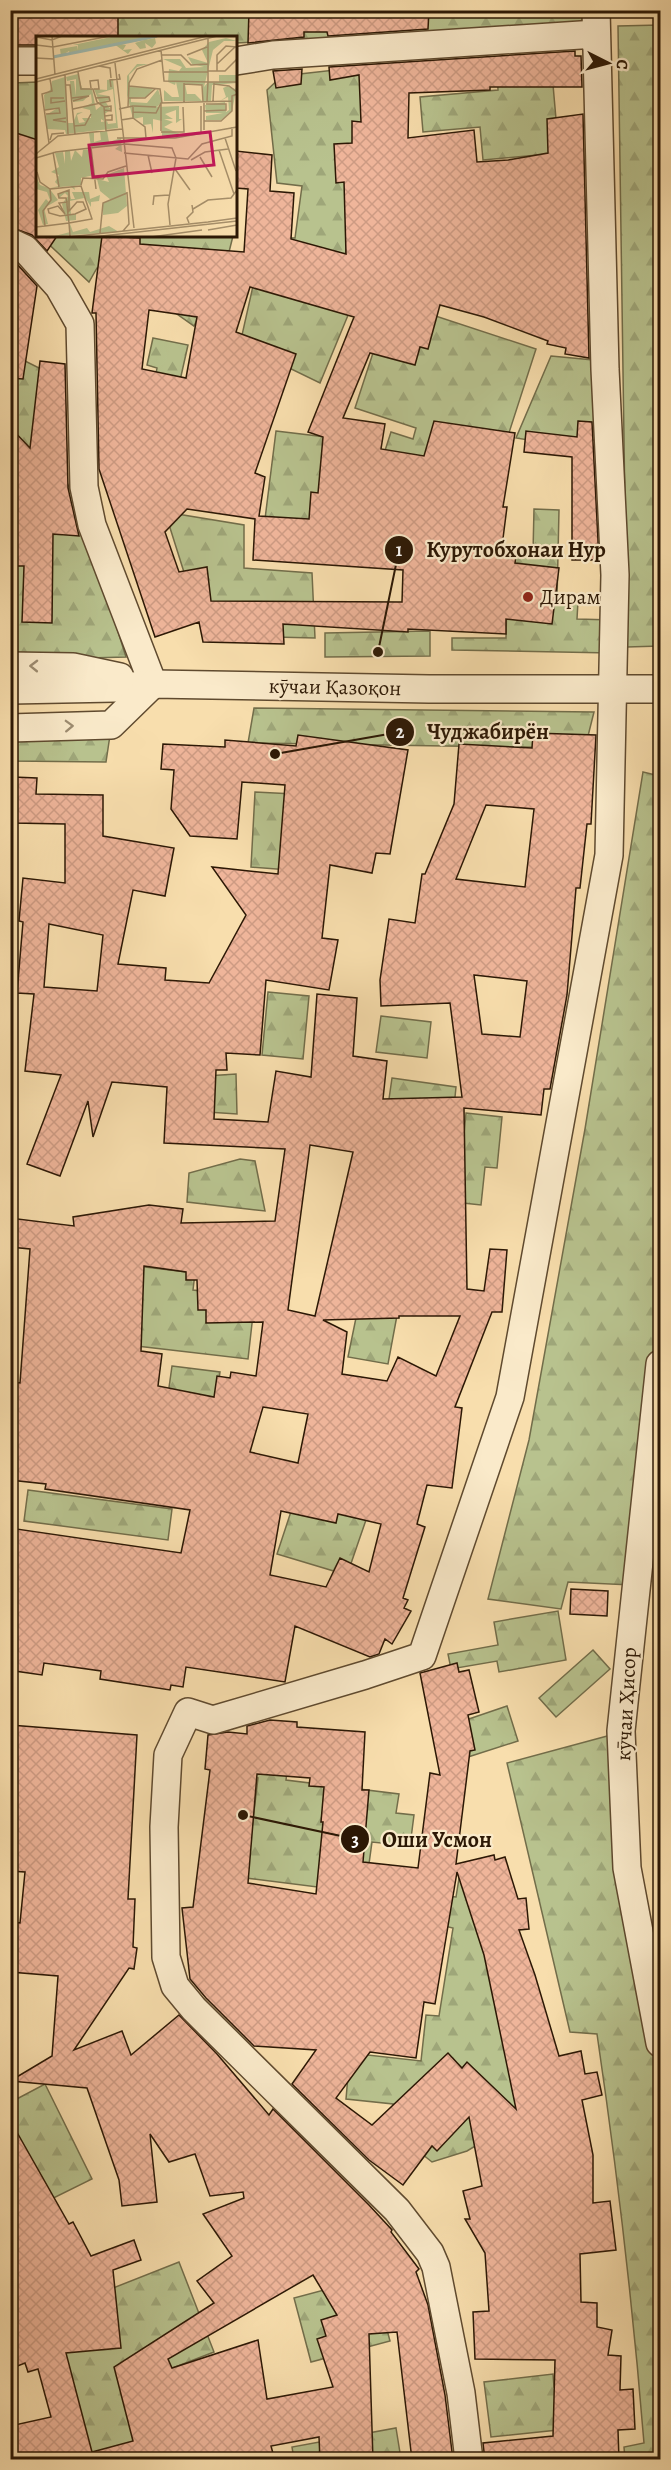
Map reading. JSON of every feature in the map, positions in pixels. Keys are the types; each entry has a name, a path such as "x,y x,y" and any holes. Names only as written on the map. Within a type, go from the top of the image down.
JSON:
{"street":[{"path":"237,61 273,55 596,22 605,369 615,575 609,855 510,1396 422,1656 213,1720 188,1712 168,1755 164,1827 166,1958 175,1986 194,2009 397,2210 430,2253 436,2267 461,2393 470,2460"},
{"path":"10,61 36,61"},
{"path":"10,242 25,249 59,286 80,324 84,487 92,525 153,684"},
{"path":"10,666 73,667 153,684"},
{"path":"10,728 111,725 153,684"},
{"name":"кӯчаи Қазоқон","path":"10,690 115,688 153,684 660,689"},
{"name":"кӯчаи Ҳисор","path":"660,1364 621,1731 627,1868 660,2043"}],"green space":[{"path":"586,10 587,26 237,43 237,36 61,36 39,11"},
{"path":"660,25 660,646 627,647 618,26"},
{"path":"551,62 559,153 483,160 480,127 423,132 420,97 498,90 497,68"},
{"path":"379,65 343,267 351,308 320,383 240,344 264,237 295,238 302,186 277,183 267,90 282,76"},
{"path":"36,82 36,232 11,207 10,118 14,83"},
{"path":"41,237 233,237 229,252 194,326 143,290 139,275 97,268 89,282"},
{"path":"10,267 19,358 63,380 58,461 84,523 126,657 11,660"},
{"path":"390,301 536,349 488,498 381,463 391,432 413,439 416,428 355,408"},
{"path":"153,338 188,345 179,385 155,379 157,368 147,365"},
{"path":"551,356 604,361 605,439 553,444 516,438"},
{"path":"276,431 326,437 314,526 265,519"},
{"path":"534,509 559,510 557,600 578,601 577,619 612,620 611,653 452,650 452,638 506,638 508,552 533,552"},
{"path":"165,512 244,525 244,568 312,573 315,638 273,637 212,613 189,588"},
{"path":"430,631 430,656 325,657 325,633"},
{"path":"254,708 594,712 585,748 248,743"},
{"path":"11,715 113,715 106,762 11,761"},
{"path":"643,772 660,776 660,1020 657,1062 660,1063 660,1376 631,1585 568,1582 561,1609 488,1599 529,1440 585,1129"},
{"path":"255,792 294,794 289,870 251,867"},
{"path":"268,992 309,996 303,1059 262,1055"},
{"path":"381,1016 431,1022 427,1058 376,1052"},
{"path":"236,1074 237,1114 192,1111 190,1077"},
{"path":"392,1078 456,1087 454,1107 389,1099"},
{"path":"466,1113 502,1117 497,1168 485,1167 481,1205 463,1203 461,1166"},
{"path":"240,1159 255,1161 265,1211 187,1202 189,1173"},
{"path":"78,1259 195,1273 193,1290 255,1297 248,1359 68,1338"},
{"path":"359,1303 398,1310 388,1364 348,1357"},
{"path":"172,1366 220,1372 214,1415 160,1452"},
{"path":"305,1469 377,1488 347,1575 277,1554"},
{"path":"28,1490 172,1509 168,1540 24,1521"},
{"path":"558,1611 566,1660 499,1672 497,1661 451,1669 448,1654 498,1645 494,1622"},
{"path":"593,1650 610,1669 556,1717 539,1698"},
{"path":"507,1706 518,1741 468,1757 457,1723"},
{"path":"292,1732 286,1780 399,1794 396,1813 414,1815 410,1846 372,1842 365,1893 246,1878 258,1778 215,1772"},
{"path":"611,1735 660,2080 660,2459 625,2459 624,2447 644,2443 624,2238 597,2034 570,2032 507,1763"},
{"path":"460,1872 477,1875 525,2116 467,2151 432,2162 388,2127 393,2104 346,2099 350,2053 421,2061 426,2015 439,2016 453,1928 428,1922 433,1895 456,1897"},
{"path":"45,2084 92,2179 11,2219 11,2102"},
{"path":"179,2262 214,2352 152,2376 173,2433 80,2459 27,2322"},
{"path":"373,2277 390,2341 311,2362 294,2298"},
{"path":"553,2374 554,2387 573,2384 577,2428 491,2437 484,2382"},
{"path":"396,2428 401,2459 294,2459 292,2447"}],"building":[{"path":"10,10 118,10 118,36 36,36 36,45 10,45"},
{"path":"249,10 429,10 428,29 328,36 327,32 304,32 304,37 248,43"},
{"path":"575,51 575,56 581,56 582,87 490,87 490,90 409,93 408,138 474,130 477,162 508,160 548,153 547,119 583,114 589,358 565,354 566,348 547,344 548,341 484,317 440,305 428,349 420,347 415,365 370,353 343,418 385,424 381,449 424,456 434,421 515,433 503,507 507,507 501,554 516,556 515,563 559,568 552,624 506,619 506,634 408,629 408,632 283,624 284,644 203,642 199,622 155,637 99,469 96,313 92,313 102,237 140,238 140,244 244,252 248,189 237,188 237,151 272,155 270,191 294,193 291,239 346,254 344,182 336,183 334,144 352,143 352,121 361,122 359,75 330,80 329,67","holes":["250,287 354,317 308,432 323,437 318,493 311,492 309,519 259,516 265,477 255,473 296,354 236,332","149,310 197,317 186,378 142,369","187,509 255,519 253,560 403,570 402,602 211,601 207,567 179,572 165,532"]},
{"path":"302,69 301,84 276,88 273,71"},
{"path":"10,131 36,139 36,237 56,237 47,251 32,235 10,227"},
{"path":"10,260 15,262 37,286 23,379 10,378"},
{"path":"40,361 65,364 68,488 79,536 53,534 52,623 22,622 24,566 10,566 10,427 30,448"},
{"path":"578,421 592,422 599,560 572,560 572,457 524,452 526,431 577,437"},
{"path":"533,733 596,735 591,824 587,824 580,888 576,888 567,995 550,1089 544,1089 541,1115 464,1108 467,1289 484,1291 490,1249 507,1250 502,1312 492,1312 455,1407 462,1408 452,1488 427,1485 417,1524 425,1527 403,1598 408,1600 404,1608 411,1611 392,1644 385,1639 379,1654 370,1657 295,1626 285,1682 186,1667 183,1687 171,1685 170,1690 100,1679 101,1671 44,1663 42,1675 15,1671 17,1657 10,1656 10,1528 181,1553 190,1510 45,1489 46,1484 10,1480 10,1382 20,1383 30,1249 10,1247 10,1218 74,1226 73,1217 149,1205 183,1209 181,1223 275,1221 285,1149 164,1143 167,1087 112,1082 93,1137 88,1101 60,1176 27,1164 61,1075 25,1071 34,994 17,993 23,922 19,921 23,878 65,883 65,824 13,823 13,777 37,778 36,794 103,795 103,836 174,848 165,896 133,890 118,964 166,968 165,980 209,983 246,915 212,867 278,874 285,785 242,782 237,839 190,836 171,809 174,770 161,769 163,744 225,747 225,740 296,746 298,735 408,750 390,854 376,853 372,873 330,865 322,938 338,940 329,990 266,980 260,1055 226,1053 227,1070 216,1070 214,1119 268,1122 276,1071 311,1077 317,994 357,998 353,1056 387,1061 383,1099 462,1097 450,1003 381,1006 380,980 389,919 415,923 422,874 425,874 454,804 459,744 532,748","holes":["486,805 534,809 525,887 456,879","49,924 103,935 97,991 44,987","474,975 527,981 520,1037 482,1034","310,1145 353,1152 315,1316 288,1310","144,1266 186,1272 186,1280 197,1280 198,1310 206,1310 206,1323 263,1322 256,1376 231,1372 230,1378 217,1376 214,1397 158,1386 162,1354 141,1351","399,1316 460,1316 436,1376 398,1357 387,1381 342,1374 347,1332 323,1320 399,1318","263,1407 308,1414 298,1463 250,1452","281,1511 336,1523 338,1514 381,1524 369,1572 340,1558 326,1587 270,1575"]},
{"path":"571,1589 608,1591 607,1616 570,1614"},
{"path":"457,1663 459,1672 469,1670 479,1712 468,1715 475,1750 470,1751 456,1864 494,1855 495,1860 505,1857 518,1899 526,1898 529,1929 519,1930 559,2056 581,2051 585,2074 597,2072 602,2095 582,2100 593,2155 593,2203 610,2201 616,2250 580,2254 581,2302 597,2303 597,2327 612,2330 608,2355 621,2356 620,2390 633,2389 635,2429 618,2430 619,2460 595,2460 595,2454 554,2460 485,2460 483,2443 553,2436 555,2360 475,2359 473,2312 489,2311 485,2253 465,2219 470,2219 463,2191 482,2186 469,2117 437,2151 432,2146 403,2185 369,2160 292,2084 316,2050 254,2046 190,1979 182,1908 193,1907 210,1770 205,1769 208,1735 228,1732 247,1734 247,1726 270,1720 297,1722 297,1727 365,1732 362,1790 369,1790 363,1862 418,1868 430,1773 440,1775 420,1673","holes":["257,1774 310,1778 309,1786 324,1787 316,1894 248,1883","457,1872 484,1955 516,2109 467,2062 462,2068 448,2053 372,2125 336,2098 370,2052 416,2058 424,2002 435,2004"]},
{"path":"10,1725 137,1735 128,1899 135,1899 133,1947 137,1948 134,1969 129,1968 74,2050 122,2031 131,2055 179,2015 217,2054 269,2115 273,2109 369,2205 392,2230 391,2232 419,2269 416,2272 428,2305 445,2395 453,2460 412,2460 397,2332 369,2334 373,2460 320,2460 319,2437 271,2446 274,2457 262,2460 10,2460 10,2426 51,2417 38,2369 28,2372 25,2363 10,2369 10,2120 69,2224 73,2222 91,2256 134,2240 141,2260 113,2270 121,2348 66,2353 92,2452 133,2441 114,2367 214,2303 197,2281 232,2256 203,2214 244,2198 243,2192 210,2196 195,2154 169,2162 150,2134 157,2202 122,2206 119,2180 87,2088 10,2081 52,2056 58,1976 10,1972 10,1922 20,1923 25,1872 10,1871","holes":["313,2275 337,2315 321,2320 326,2336 317,2339 333,2387 267,2399 258,2340 172,2368 168,2359"]}],"place":[{"name":"Дирам","path":"528,597"},
{"name":"Курутобхонаи Нур","path":"378,652"},
{"name":"Чуджабирён","path":"275,754"},
{"name":"Оши Усмон","path":"243,1815"}]}
